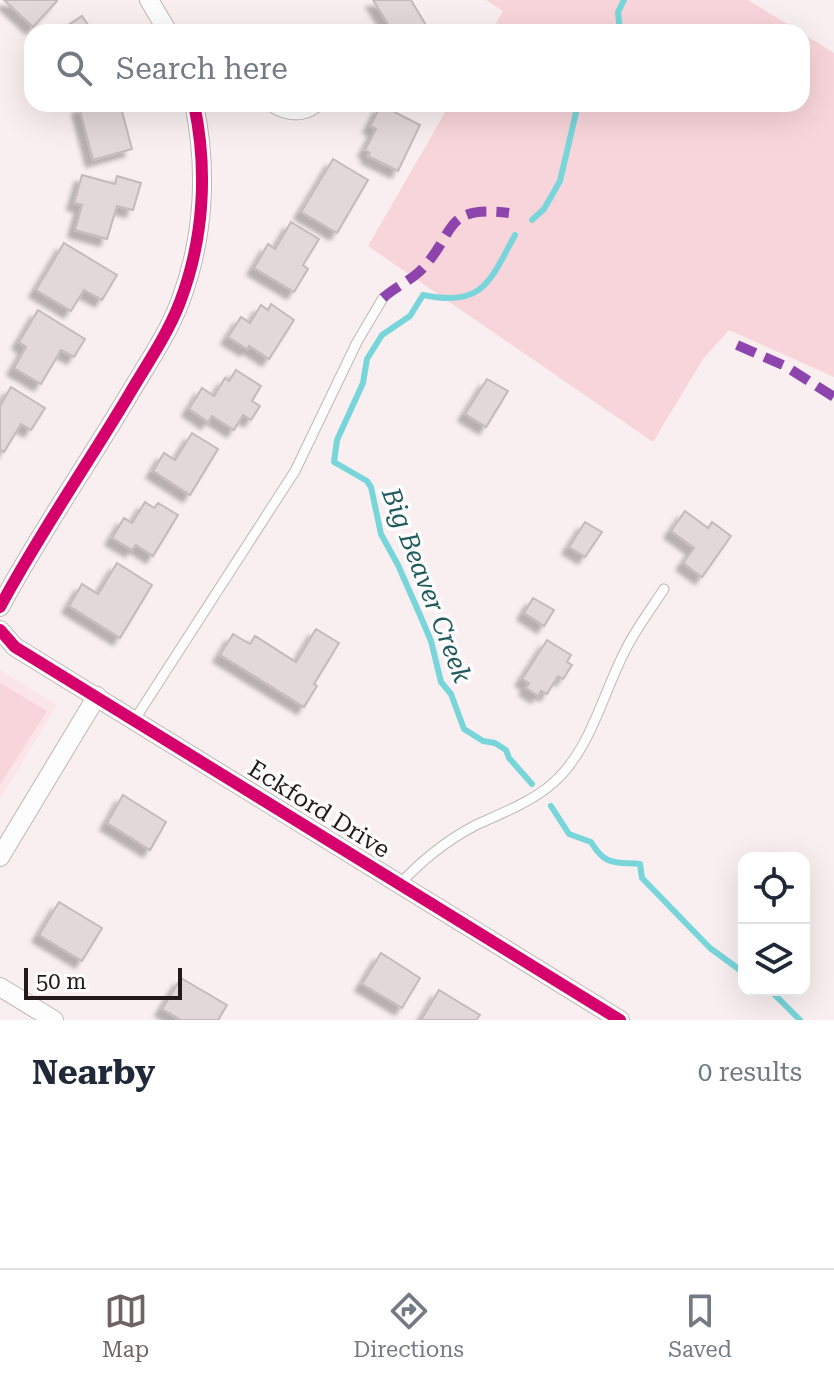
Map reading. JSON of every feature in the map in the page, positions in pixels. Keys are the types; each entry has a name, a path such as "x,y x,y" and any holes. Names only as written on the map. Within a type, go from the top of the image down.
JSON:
{"street":[{"path":"149,0 163,24"},
{"path":"0,607 150,359 179,304 201,212 202,159 195,112"},
{"name":"Eckford Drive","path":"0,630 15,647 620,1020"},
{"path":"0,857 97,696"},
{"path":"0,987 54,1020"}],"lane":[{"path":"135,719 295,471 357,342 383,298"},
{"path":"399,885 424,859 473,827 547,788 570,764 610,689 625,651 664,589"}],"shaded area":[{"path":"486,0 748,0 787,24 496,24 503,11"},
{"path":"810,38 834,53 834,377 729,330 703,359 653,442 368,246 445,112 810,112"},
{"path":"0,670 57,705 0,799"},
{"path":"0,683 47,711 0,785"}],"building":[{"path":"4,0 57,1 36,24 30,24"},
{"path":"373,0 411,0 425,24 388,24"},
{"path":"82,16 88,24 70,24"},
{"path":"80,112 122,112 132,149 93,160"},
{"path":"377,112 395,112 420,125 398,171 368,156 370,153 365,150 376,129 370,126"},
{"path":"333,159 368,180 337,233 301,212"},
{"path":"82,175 115,184 117,176 141,183 133,210 117,206 107,239 75,230 82,205 74,203"},
{"path":"291,222 319,239 303,265 308,269 294,292 254,268 268,244 275,249"},
{"path":"64,243 117,275 102,300 84,290 71,311 36,290"},
{"path":"271,304 294,320 269,359 228,337 241,317 250,323 261,305 268,310"},
{"path":"38,310 85,339 74,357 61,350 41,384 14,368 26,347 19,342"},
{"path":"236,370 261,386 252,401 260,406 251,420 243,415 234,430 212,416 208,422 189,409 202,388 214,396 225,378 229,381"},
{"path":"487,379 508,391 486,427 465,414"},
{"path":"11,387 45,408 31,430 21,424 4,452 0,449 0,406"},
{"path":"192,433 218,449 190,495 153,471 164,453 175,460"},
{"path":"145,502 154,508 158,503 178,515 153,556 136,545 132,550 112,538 124,518 132,523"},
{"path":"685,511 708,528 712,522 731,536 702,577 683,563 694,548 671,531"},
{"path":"585,522 602,532 585,557 569,547"},
{"path":"117,563 152,585 120,638 69,606 82,584 98,594"},
{"path":"533,598 554,610 544,626 524,613"},
{"path":"316,629 339,643 304,707 220,655 233,634 250,644 255,636 296,662"},
{"path":"547,640 571,655 567,662 572,665 563,679 558,676 547,694 541,691 538,696 526,688 529,683 522,679"},
{"path":"123,795 166,822 150,850 107,823"},
{"path":"59,902 102,928 82,961 39,935"},
{"path":"381,953 420,978 402,1008 362,984"},
{"path":"181,978 227,1005 218,1020 181,1020 162,1009"},
{"path":"439,990 480,1015 476,1020 421,1020"}],"waterway":[{"name":"Big Beaver Creek","path":"619,24 618,12 624,0"},
{"name":"Big Beaver Creek","path":"532,220 544,209 560,181 576,112"},
{"name":"Big Beaver Creek","path":"515,235 499,266 482,287 459,298 423,295 410,316 382,335 367,359 363,383 337,440 334,462 367,481 371,487 381,534 420,615 431,641 441,682 451,694 464,729 506,750 509,758 532,784"},
{"name":"Big Beaver Creek","path":"551,806 569,834 591,842 606,859 640,864 642,878 710,948 738,969"},
{"name":"Big Beaver Creek","path":"776,996 800,1020"}],"marked path":[{"path":"383,298 423,268 462,217 472,213 509,213"},
{"path":"737,345 785,366 834,397"}],"cycle path":[{"path":"0,607 155,351 180,302 199,229 202,179 195,112"},
{"path":"0,630 15,647 620,1020"}]}
